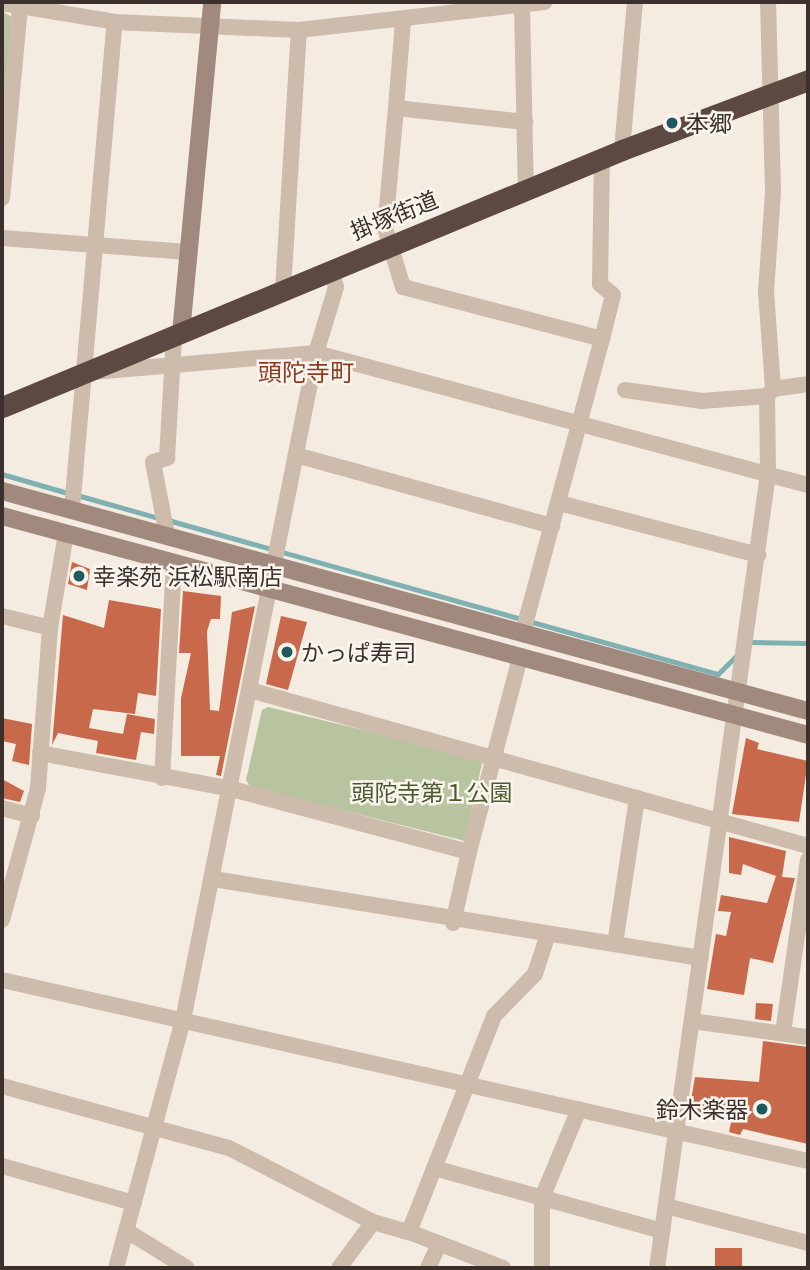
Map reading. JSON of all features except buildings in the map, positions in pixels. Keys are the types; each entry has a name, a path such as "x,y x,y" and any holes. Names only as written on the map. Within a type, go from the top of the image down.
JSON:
{"highway":[{"name":"掛塚街道","path":"2,407 602,158 769,91 808,80"}],"street":[{"path":"2,3 115,22 211,15 299,30 404,22 544,2"},
{"path":"622,150 635,2"},
{"path":"657,1268 701,958 724,821 768,474 770,392 766,292 772,234 768,2"},
{"path":"2,198 3,160 20,6"},
{"path":"522,6 526,190"},
{"path":"167,535 153,462 167,458 173,369 211,15"},
{"path":"72,509 87,372 115,22"},
{"path":"404,22 386,247 403,287 602,340"},
{"path":"283,290 299,30"},
{"path":"396,108 525,122"},
{"path":"523,632 613,295 600,284 602,158"},
{"path":"2,238 187,252"},
{"path":"116,1268 183,1020 253,691 316,353 337,287 331,270"},
{"path":"87,372 173,369 316,353 808,485"},
{"path":"625,390 702,401 808,384"},
{"path":"296,455 552,526"},
{"path":"2,491 808,711"},
{"path":"559,503 758,555"},
{"path":"2,516 272,587 520,658 808,735"},
{"path":"2,920 32,816 50,628 66,533"},
{"path":"162,778 174,563"},
{"path":"2,617 50,628"},
{"path":"453,923 520,658"},
{"path":"253,691 494,755 808,846"},
{"path":"40,753 232,789 470,852"},
{"path":"615,944 637,798"},
{"path":"2,808 32,816"},
{"path":"783,1033 808,860"},
{"path":"213,879 453,923 701,958"},
{"path":"410,1232 494,1016 523,993 547,936"},
{"path":"2,980 808,1161"},
{"path":"692,1021 808,1037"},
{"path":"2,1086 229,1148 373,1222 410,1232 503,1268"},
{"path":"542,1268 541,1198 579,1109"},
{"path":"2,1166 134,1203"},
{"path":"435,1168 662,1231"},
{"path":"666,1206 808,1242"},
{"path":"339,1268 373,1222"},
{"path":"127,1230 187,1268"},
{"path":"428,1268 439,1244"}],"green space":[{"path":"2,11 16,20 2,149"},
{"name":"頭陀寺第１公園","path":"268,707 483,759 465,841 250,787 246,780 262,710"}],"waterway":[{"path":"2,474 68,493"},
{"path":"77,495 159,518"},
{"path":"168,520 718,674 736,656"},
{"path":"750,642 808,643"}],"place":[{"name":"本郷","path":"672,123"},
{"name":"幸楽苑 浜松駅南店","path":"79,576"},
{"name":"かっぱ寿司","path":"287,652"},
{"name":"鈴木楽器","path":"762,1109"}],"district":[{"name":"頭陀寺町","path":"306,372"}]}
